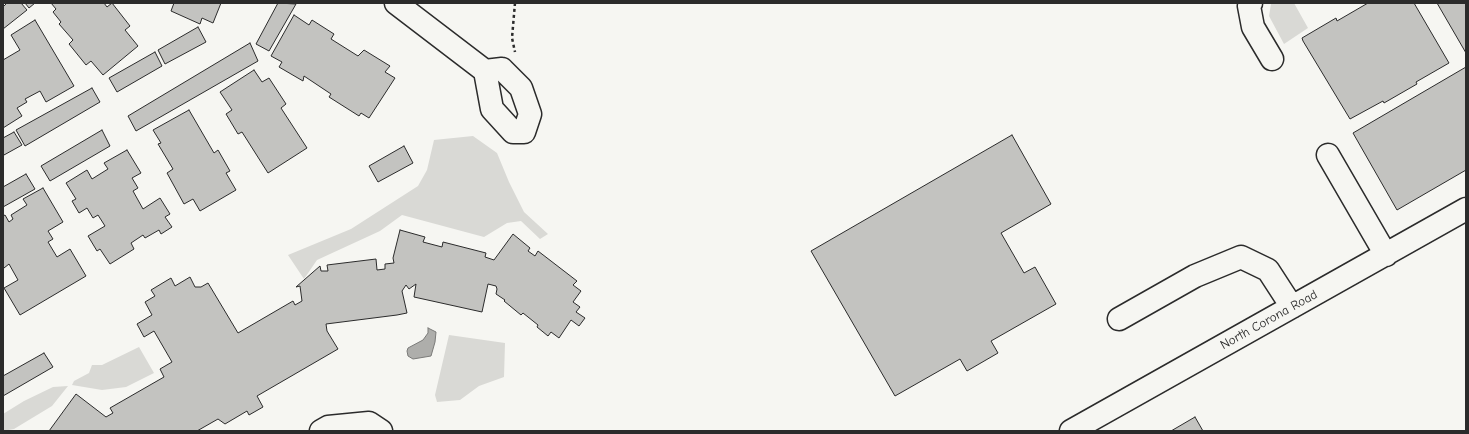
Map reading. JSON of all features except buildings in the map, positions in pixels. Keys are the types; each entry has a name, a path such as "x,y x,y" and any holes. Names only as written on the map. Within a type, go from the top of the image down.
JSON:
{"street":[{"path":"396,3 485,71"},
{"path":"1251,3 1250,6 1254,27 1272,59"},
{"path":"1328,155 1386,255"},
{"name":"North Corona Road","path":"1071,431 1466,209"},
{"path":"1118,319 1195,276 1241,256 1268,270 1292,307"},
{"path":"321,431 328,427 369,423 381,431"}],"path":[{"path":"515,3 512,38 517,54"}],"shaded area":[{"path":"1294,3 1308,28 1284,44 1269,16 1271,4"},
{"path":"473,136 497,153 524,212 548,234 540,239 521,221 507,223 484,237 402,215 380,231 317,260 304,279 288,255 351,229 418,186 427,170 434,140"},
{"path":"428,328 436,332 431,356 413,359 408,356 408,348 423,340 428,333"},
{"path":"449,335 505,343 504,377 479,386 460,400 437,402 435,395"},
{"path":"139,347 154,373 126,387 102,390 72,385 74,381 89,373 92,365 102,365"},
{"path":"68,386 52,406 14,429 3,431 3,414 24,401 53,387"}]}
